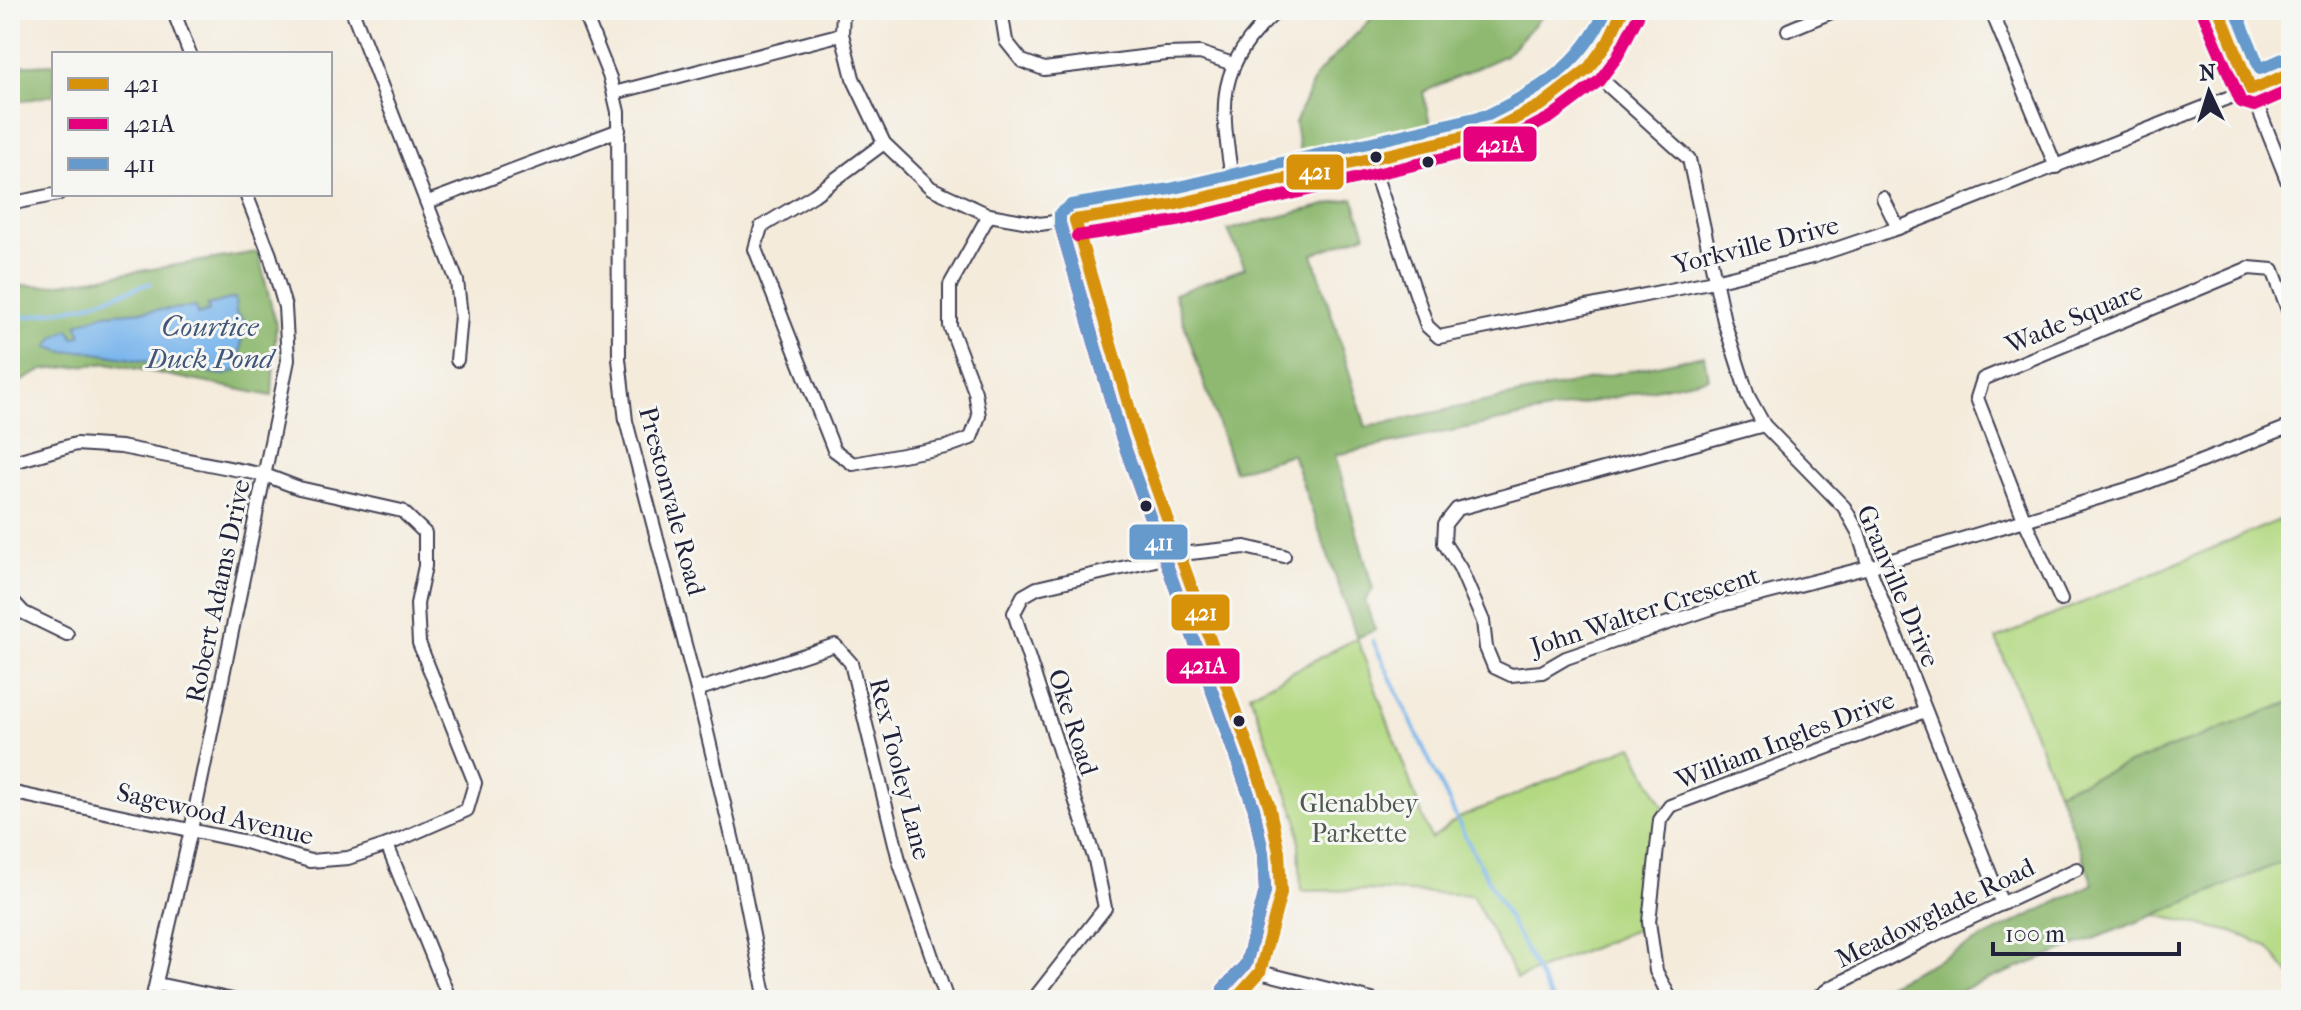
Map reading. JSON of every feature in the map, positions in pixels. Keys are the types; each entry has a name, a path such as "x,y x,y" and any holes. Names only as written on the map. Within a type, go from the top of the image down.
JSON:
{"street":[{"path":"173,10 189,52"},
{"path":"352,10 457,281 460,299 457,360"},
{"name":"Prestonvale Road","path":"583,10 614,93 619,130 618,335 621,387 634,453 697,690 741,875 766,1000"},
{"path":"843,10 842,34 853,78 884,143 931,188 989,215 1040,224 1173,205 1493,130 1526,115 1589,68 1615,30 1623,10"},
{"path":"1001,10 1006,41 1022,61 1044,69 1166,54 1200,53 1233,64"},
{"path":"1234,192 1224,124 1225,96 1233,64 1254,31 1278,10"},
{"path":"1788,30 1836,10"},
{"path":"1991,10 2056,167"},
{"path":"2219,10 2291,190"},
{"path":"614,93 842,34"},
{"name":"Granville Drive","path":"1589,68 1689,159 1714,281 1748,396 1764,425 1844,507 1858,532 2002,904"},
{"name":"Yorkville Drive","path":"1370,159 1427,326 1439,337 1714,281 1812,257 1898,228 2291,73"},
{"path":"428,202 619,130"},
{"path":"884,143 814,195 761,227 755,249 834,450 853,464 946,447 971,438 979,416 975,392 950,326 950,285 989,215"},
{"path":"14,203 52,195"},
{"name":"Robert Adams Drive","path":"152,1000 191,830 288,360 285,307 270,255 247,196"},
{"path":"1883,198 1898,228"},
{"path":"1075,220 1136,431 1269,805 1277,840 1281,893 1260,972 1235,1000"},
{"name":"Wade Square","path":"2024,519 1977,398 1983,379 2249,268 2273,270 2291,318"},
{"name":"John Walter Crescent","path":"1764,425 1457,509 1445,524 1444,543 1460,568 1483,621 1486,648 1494,667 1511,675 1542,672 1566,658 1721,605 1869,567"},
{"path":"1869,567 2141,485 2291,426"},
{"name":"Sagewood Avenue","path":"10,463 76,444 121,447 265,475 299,488 402,511 425,533 425,566 417,604 419,643 475,783 467,810 387,845 348,858 310,861 191,830 10,792"},
{"path":"2024,519 2061,600"},
{"path":"1181,554 1245,547 1284,556"},
{"name":"Oke Road","path":"1033,1000 1105,908 1095,860 1014,613 1023,596 1037,588 1181,554"},
{"path":"10,598 24,613 67,634"},
{"name":"Rex Tooley Lane","path":"697,690 835,645 851,663 900,864 947,1000"},
{"name":"William Ingles Drive","path":"1671,1000 1656,971 1649,922 1660,820 1670,806 1925,711"},
{"path":"387,845 450,1000"},
{"name":"Meadowglade Road","path":"1814,1000 1830,988 1895,955 2077,869"},
{"path":"1260,972 1372,1000"},
{"path":"157,984 233,1000"}],"green space":[{"path":"1380,10 1548,10 1506,55 1423,92 1432,134 1301,160 1295,123 1316,75"},
{"path":"52,64 52,95 10,103 10,66"},
{"path":"1353,198 1366,234 1313,254 1366,427 1704,355 1708,378 1335,455 1373,589 1365,601 1375,630 1357,638 1292,454 1234,471 1174,294 1245,268 1228,230"},
{"path":"258,252 276,325 272,396 108,363 43,370 10,387 10,285 47,286"},
{"path":"2279,520 2291,554 2291,702 2058,791 1996,639"},
{"name":"Glenabbey Parkette","path":"1357,638 1431,839 1459,818 1632,746 1664,808 1650,846 1638,929 1517,979 1472,895 1366,890 1301,891 1298,822 1250,694"},
{"path":"2291,702 2291,858 2155,915 1936,1000 1857,1000 2093,884 2058,791"},
{"path":"2291,858 2291,976 2267,946 2233,932 2155,915"}],"water":[{"name":"Courtice Duck Pond","path":"235,298 236,313 248,324 242,330 240,369 225,375 84,351 64,352 48,347 55,337 69,329 74,338 81,335 77,324 104,314 196,307 197,315 209,311 207,305"}],"waterway":[{"path":"10,320 83,306 151,283"},
{"path":"1373,641 1465,836 1552,1000"}],"transit line":[{"name":"411","path":"1223,989 1246,964 1265,891 1263,854 1254,809 1121,436 1060,224 1060,213 1071,205 1170,189 1488,115 1525,96 1557,74 1584,46 1606,10"},
{"name":"421","path":"1075,220 1173,205 1493,130 1543,104 1588,69 1608,41 1623,10"},
{"name":"421","path":"2219,10 2251,90 2291,73"},
{"name":"411","path":"2236,10 2260,69 2285,58"},
{"name":"421A","path":"1077,236 1177,221 1498,145 1551,117 1599,81 1617,57 1638,16"},
{"name":"421A","path":"2204,16 2241,102 2254,106 2291,90"},
{"name":"421","path":"1075,220 1136,431 1269,805 1279,852 1281,893 1260,972 1235,1000"},
{"name":"421A","path":"1060,224 1121,436 1254,809 1263,854 1265,891 1246,964 1223,989"}]}
